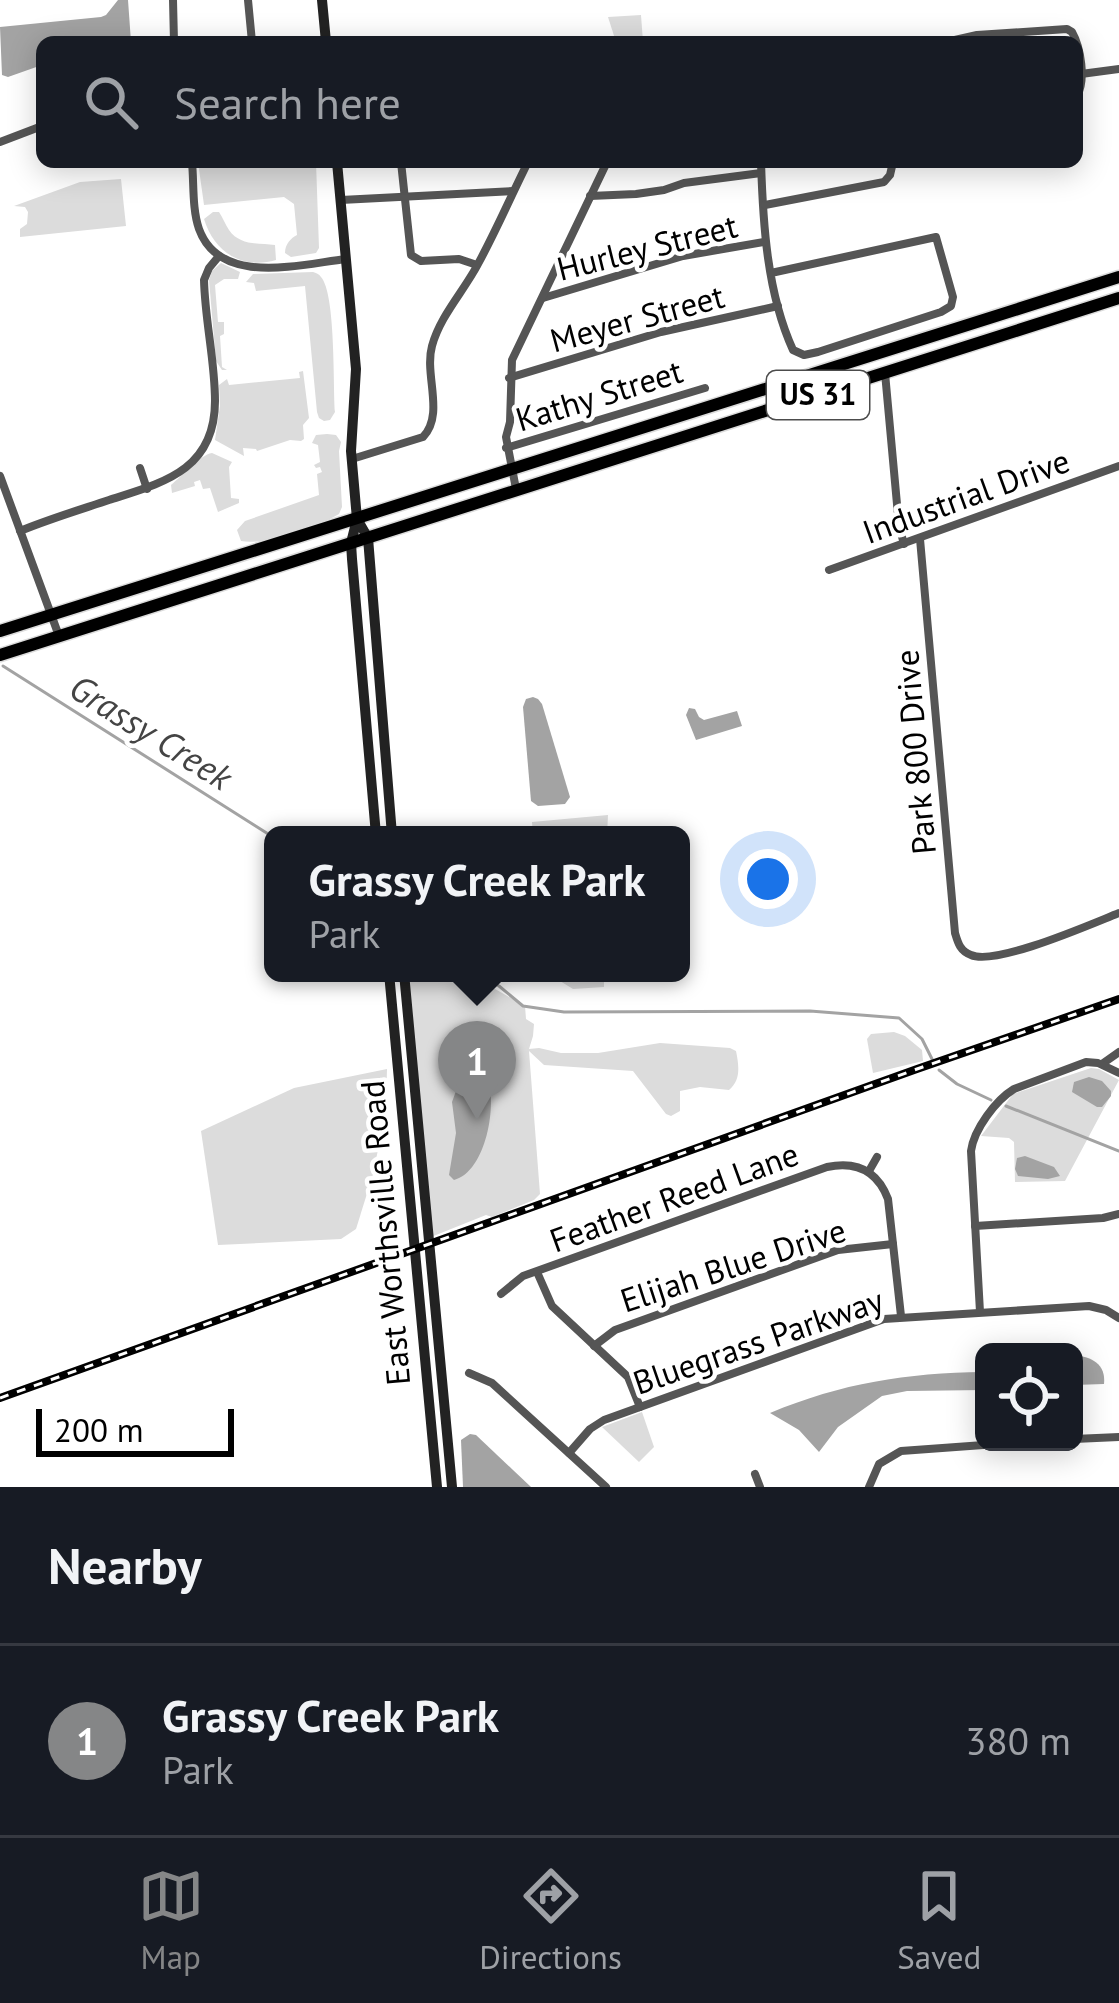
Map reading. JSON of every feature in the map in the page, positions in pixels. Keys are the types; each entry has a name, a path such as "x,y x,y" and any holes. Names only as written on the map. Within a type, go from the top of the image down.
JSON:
{"main road":[{"path":"322,0 325,36"},
{"path":"337,168 356,369 352,459 357,519 351,543 375,826"},
{"name":"US 31","path":"0,631 1119,277"},
{"name":"US 31","path":"2,655 1119,298"},
{"path":"357,519 368,538 391,826"},
{"name":"East Worthsville Road","path":"389,982 436,1487"},
{"name":"East Worthsville Road","path":"405,982 452,1487"}],"street":[{"path":"173,0 174,36"},
{"path":"248,0 251,36"},
{"path":"983,36 1058,29 1075,36"},
{"path":"1083,74 1119,70"},
{"path":"0,142 36,128"},
{"path":"193,168 199,228 219,256 244,266 269,268 346,259"},
{"path":"402,168 411,255 421,261 459,259 478,266"},
{"path":"352,459 424,437 432,428 430,353 525,168"},
{"path":"516,490 506,437 509,378 518,345 604,168"},
{"path":"590,196 664,190 756,168"},
{"path":"761,168 764,242 771,274 778,306 793,350 804,355 941,312 951,306 953,297 935,237 771,274"},
{"path":"765,205 884,182 891,168"},
{"path":"340,200 513,191"},
{"name":"Hurley Street","path":"541,298 683,256 764,242"},
{"path":"20,531 165,483 189,466 213,424 215,394 204,280 219,256"},
{"name":"Meyer Street","path":"509,378 661,332 778,306"},
{"path":"885,374 904,544"},
{"name":"Kathy Street","path":"506,448 705,388"},
{"name":"Industrial Drive","path":"829,570 1119,466"},
{"path":"140,468 147,489"},
{"path":"0,476 59,637"},
{"name":"Park 800 Drive","path":"920,539 960,948 985,959 1119,913"},
{"path":"1102,1064 1119,1052"},
{"path":"980,1312 970,1146 1005,1094 1081,1064 1102,1064 1119,1073"},
{"path":"877,1157 869,1171 888,1198 901,1316"},
{"name":"Feather Reed Lane","path":"501,1294 537,1271 827,1167 853,1165 869,1171"},
{"path":"975,1226 1119,1214"},
{"name":"Elijah Blue Drive","path":"594,1346 615,1330 838,1250 893,1244"},
{"path":"537,1271 552,1306 628,1377 640,1407"},
{"name":"Bluegrass Parkway","path":"568,1453 597,1424 880,1321 1089,1306 1119,1318"},
{"path":"469,1373 492,1383 606,1487"},
{"path":"1083,1439 1119,1437"},
{"path":"869,1487 879,1464 901,1451 975,1446"},
{"path":"755,1474 760,1487"}],"shaded area":[{"path":"118,0 128,0 131,36 36,36 36,67 2,75 0,27 106,15"},
{"path":"641,15 643,36 614,36 608,17"},
{"path":"199,168 316,168 319,248 316,253 291,257 285,253 297,235 294,204 284,197 204,205"},
{"path":"121,179 126,226 20,237 28,212 14,206 80,182"},
{"path":"219,212 239,239 275,245 276,260 252,262 231,256 215,241 204,219"},
{"path":"221,263 240,272 238,279 215,285 218,322 224,322 222,367 227,370 222,370 216,361 209,280"},
{"path":"313,272 326,287 331,320 335,412 324,421 317,412 305,286 256,291 254,283 246,282 253,274"},
{"path":"303,371 309,418 303,425 304,439 257,451 243,448 244,456 215,440 219,385 227,379 229,385 300,378"},
{"path":"327,434 341,442 339,514 291,534 241,541 237,530 245,521 319,495 317,474 322,472 314,465 320,462 318,445 312,443 316,435"},
{"path":"212,453 232,462 231,498 239,499 218,512 210,488 203,489 200,480 172,493 171,485"},
{"path":"533,697 542,704 570,797 565,804 538,806 531,801 523,707"},
{"path":"689,708 704,720 737,711 742,726 696,740 686,715"},
{"path":"608,815 607,826 532,826 532,822"},
{"path":"409,982 483,982 525,1006 526,1019 534,1024 529,1049 598,1053 660,1043 736,1051 737,1077 729,1090 680,1091 680,1111 671,1116 633,1071 544,1065 529,1051 540,1194 492,1217 486,1215 431,1237"},
{"path":"562,982 604,982 604,987 573,989"},
{"path":"894,1032 922,1050 923,1061 873,1073 867,1039 871,1034"},
{"path":"1091,1068 1119,1080 1065,1181 1015,1182 1014,1142 981,1136 1013,1094"},
{"path":"387,1069 386,1106 374,1171 356,1229 341,1239 218,1245 201,1131 294,1088"},
{"path":"470,1076 487,1077 490,1119 474,1164 454,1180 449,1175 456,1133 452,1102"},
{"path":"1089,1077 1102,1081 1111,1091 1102,1107 1072,1092 1074,1082"},
{"path":"1025,1156 1054,1167 1060,1176 1018,1176 1017,1158"},
{"path":"1083,1357 1103,1371 1104,1384 1083,1385"},
{"path":"975,1372 975,1390 882,1396 838,1427 819,1452 799,1430 770,1413 823,1394 928,1375"},
{"path":"642,1412 654,1447 639,1462 602,1427"},
{"path":"470,1434 531,1487 463,1487 461,1440"}],"waterway":[{"name":"Grassy Creek","path":"3,666 264,831"},
{"name":"Grassy Creek","path":"492,982 523,1006 564,1012 810,1011 899,1018 922,1039 933,1061"},
{"name":"Grassy Creek","path":"939,1070 991,1100"},
{"name":"Grassy Creek","path":"1006,1106 1119,1151"}],"railway":[{"path":"0,1398 1119,999"}],"place":[{"name":"Grassy Creek Park","path":"477,1120"}]}
